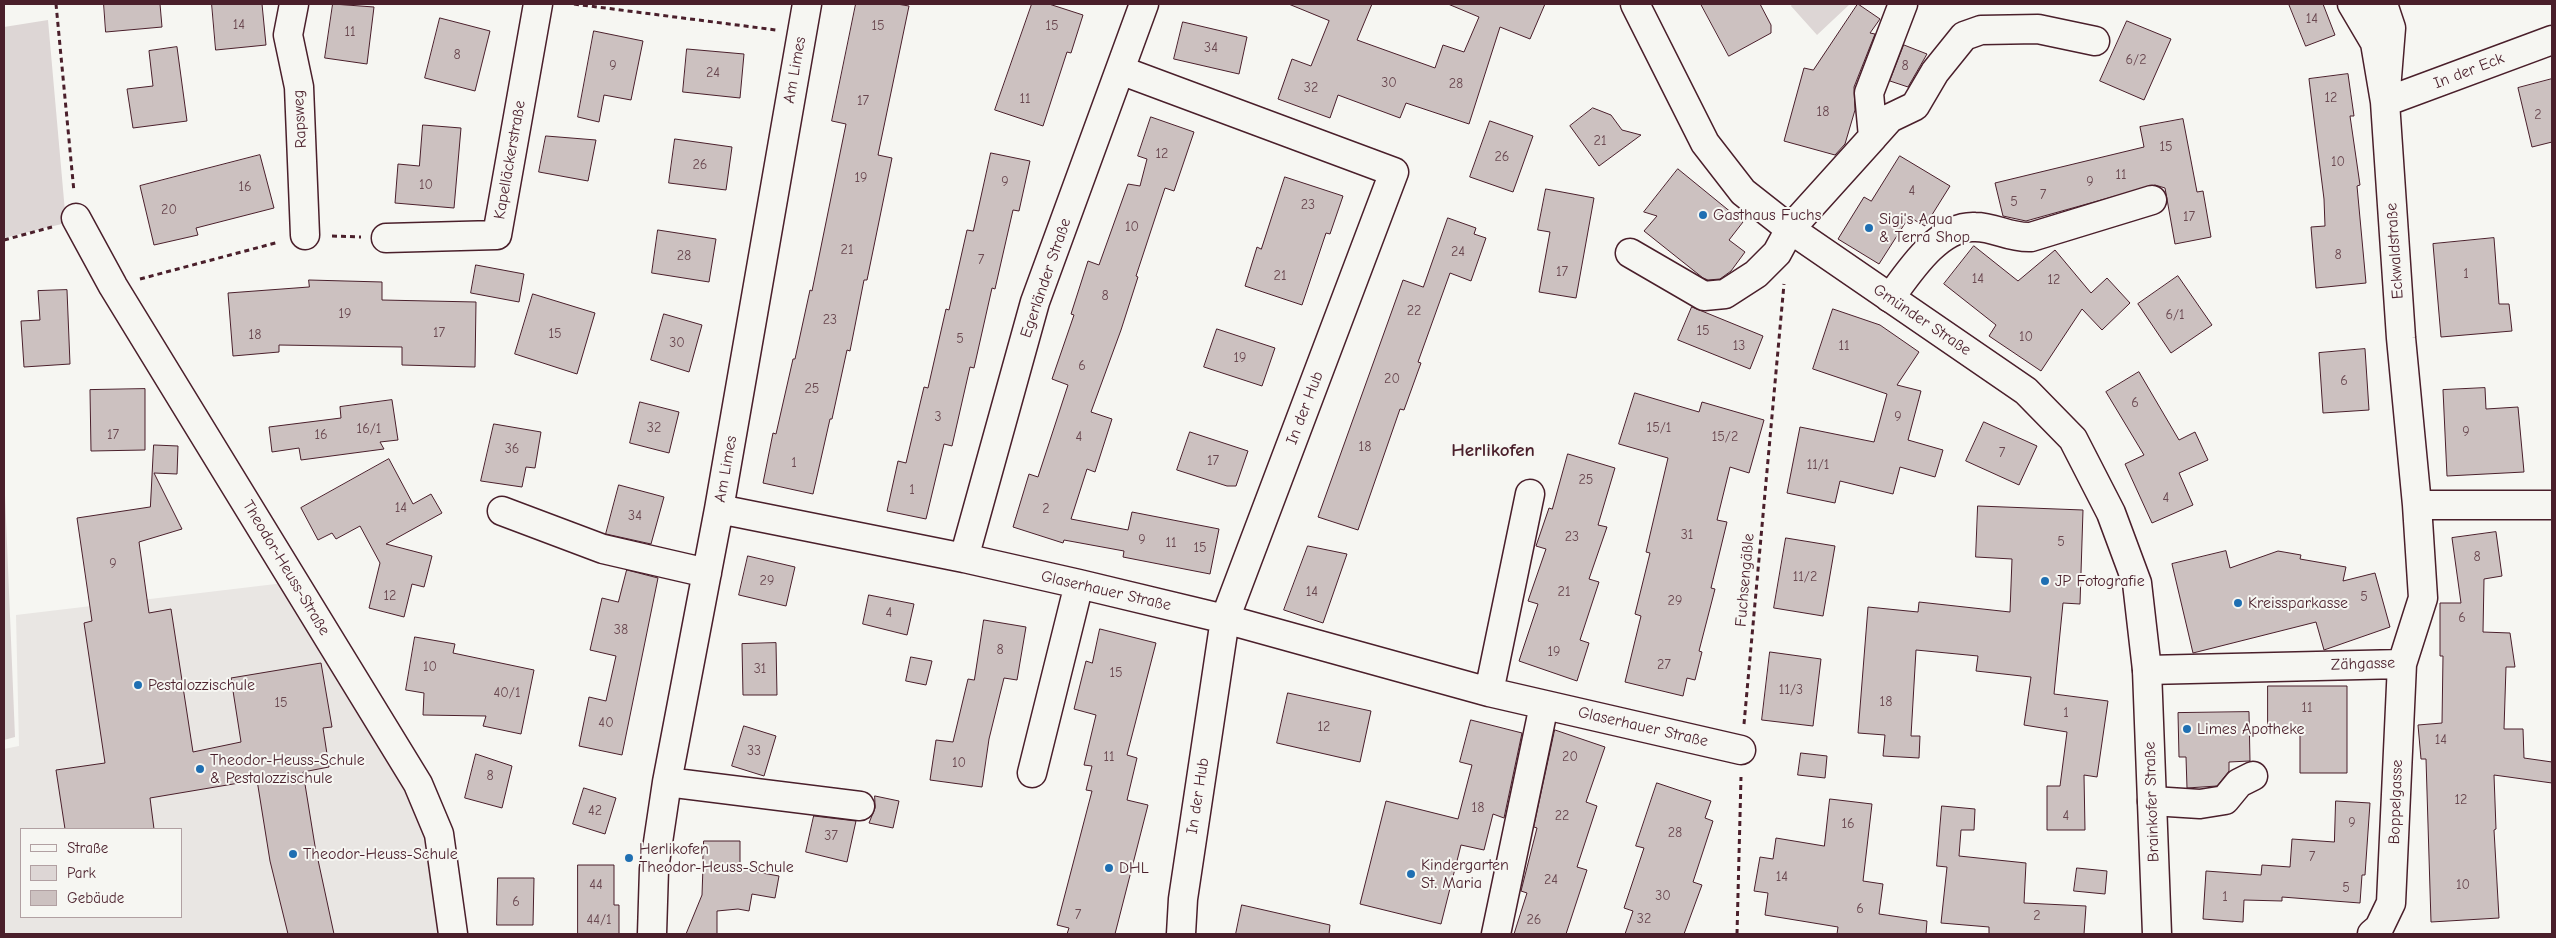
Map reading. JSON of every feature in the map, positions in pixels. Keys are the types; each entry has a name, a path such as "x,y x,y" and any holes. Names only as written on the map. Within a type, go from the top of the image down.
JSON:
{"street":[{"name":"Rapsweg","path":"294,4 288,35 299,87 305,235"},
{"name":"Kapelläckerstraße","path":"386,238 497,236 538,4"},
{"name":"Am Limes","path":"652,934 654,869 667,782 719,509 807,4"},
{"name":"Egerländer Straße","path":"964,558 1035,302 1144,4"},
{"name":"Gmünder Straße","path":"1636,4 1705,144 1743,192 1790,229 2026,391 2073,439 2111,513 2137,583 2147,670"},
{"path":"1873,137 1869,93 1903,4"},
{"name":"Eckwaldstraße","path":"2352,4 2375,43 2385,102 2401,338 2417,505"},
{"path":"2383,4 2391,28 2385,102"},
{"path":"1630,253 1704,296 1725,294 1756,274 1777,253 1790,229 1890,118 1915,106 1935,72 1964,36 1981,30 2038,29 2095,41"},
{"name":"In der Eck","path":"2385,102 2552,40"},
{"name":"In der Hub","path":"1120,70 1394,172 1225,619 1183,900 1181,934"},
{"path":"1890,298 1921,255 1946,235 1973,226 1995,230 2015,238 2031,238 2152,200"},
{"name":"Theodor-Heuss-Straße","path":"66,222 113,286 418,784 439,834 453,934"},
{"path":"1489,692 1530,494"},
{"path":"2417,505 2552,505"},
{"name":"Zähgasse","path":"2147,670 2402,664 2423,598 2417,505"},
{"name":"Glaserhauer Straße","path":"719,509 964,558 1079,584 1225,619 1489,692 1742,750"},
{"path":"502,511 603,549 707,573"},
{"path":"1032,772 1079,584"},
{"name":"Boppelgasse","path":"2372,934 2379,928 2391,903 2402,664"},
{"name":"Brainkofer Straße","path":"2147,670 2157,934"},
{"path":"1496,934 1544,705"},
{"path":"2152,802 2200,804 2224,800 2239,783 2253,776"},
{"path":"667,782 860,806"}],"path":[{"path":"4,240 66,222 56,4"},
{"path":"574,4 802,33"},
{"path":"113,286 305,235 386,238"},
{"name":"Fuchsengäßle","path":"1737,934 1742,750 1785,278"}],"shaded area":[{"name":"Theodor-Heuss-Schule & Pestalozzischule","path":"284,583 408,788 429,840 442,934 4,934 4,749 19,746 16,615"}],"green space":[{"path":"1792,4 1850,4 1817,35 1791,6"},
{"path":"48,20 66,223 4,238 4,27"},
{"path":"4,471 15,737 4,740"}],"building":[{"path":"104,4 160,4 162,27 106,32"},
{"path":"212,4 262,4 266,45 216,50"},
{"path":"333,4 374,7 367,64 325,58"},
{"path":"856,4 897,4 909,6 878,155 892,158 867,280 864,280 850,351 847,350 813,494 763,483 773,433 776,434 810,290 812,291 846,124 832,121"},
{"path":"1032,4 1049,4 1083,15 1071,53 1067,52 1043,126 995,110"},
{"path":"1289,4 1372,4 1357,40 1435,68 1443,45 1464,52 1479,17 1448,4 1545,4 1530,39 1500,27 1469,124 1406,103 1400,118 1338,95 1330,118 1278,99 1292,59 1311,66 1329,21"},
{"path":"1701,4 1760,4 1771,25 1771,33 1729,56"},
{"path":"1858,4 1880,19 1870,33 1875,34 1854,87 1855,110 1845,144 1835,155 1784,141 1804,68 1813,70"},
{"path":"2289,4 2323,4 2335,35 2306,46"},
{"path":"440,18 490,31 475,91 425,78"},
{"path":"2127,21 2171,39 2144,100 2100,81"},
{"path":"1183,22 1247,37 1239,74 1174,59"},
{"path":"594,31 643,41 631,100 604,95 599,122 578,117"},
{"path":"1904,45 1927,54 1908,87 1890,81"},
{"path":"177,47 187,121 133,128 127,89 153,86 149,51"},
{"path":"687,49 744,54 740,98 683,92"},
{"path":"2348,74 2354,116 2350,116 2360,185 2357,186 2366,283 2316,288 2311,227 2325,226 2324,199 2309,79"},
{"path":"2552,79 2552,142 2532,147 2518,88"},
{"path":"1593,108 1611,115 1622,130 1641,135 1599,166 1570,126"},
{"path":"1151,117 1194,132 1174,191 1165,188 1136,276 1138,277 1121,330 1091,412 1112,419 1095,472 1087,469 1071,519 1128,530 1132,512 1219,529 1210,574 1123,557 1124,551 1064,540 1063,543 1013,527 1029,474 1038,477 1068,385 1052,379 1074,315 1071,314 1088,261 1099,265 1128,184 1140,186 1147,159 1138,156"},
{"path":"2183,119 2197,192 2203,191 2211,237 2175,244 2165,188 2155,185 2026,221 2003,216 1995,183 2144,147 2140,127"},
{"path":"1490,121 1533,136 1513,192 1470,177"},
{"path":"423,125 461,128 454,208 395,203 398,164 419,166"},
{"path":"546,136 596,140 588,181 539,172"},
{"path":"675,139 732,147 726,190 669,183"},
{"path":"991,153 1030,161 1019,211 1013,210 995,289 992,288 974,368 970,367 952,446 944,444 926,519 887,511 898,461 906,463 924,387 928,388 946,309 949,310 967,230 973,231"},
{"path":"260,155 274,208 196,228 198,235 154,245 140,186"},
{"path":"1900,156 1950,186 1925,226 1909,217 1879,264 1838,239 1864,197 1871,201"},
{"path":"1678,169 1743,222 1729,240 1745,252 1731,271 1720,279 1708,280 1703,278 1644,231 1657,216 1644,212"},
{"path":"1285,177 1343,196 1330,234 1326,233 1302,305 1245,286 1257,247 1261,249"},
{"path":"1546,189 1594,198 1576,298 1539,292 1550,232 1538,230"},
{"path":"1448,218 1476,228 1474,234 1486,238 1471,281 1450,273 1418,362 1421,363 1404,410 1400,409 1358,530 1318,517 1403,280 1423,287"},
{"path":"658,230 716,239 709,282 652,273"},
{"path":"2494,238 2499,304 2509,304 2512,331 2441,337 2433,244"},
{"path":"1974,246 2018,281 2055,250 2091,293 2107,278 2130,303 2102,330 2082,309 2041,371 1989,336 1996,325 1944,284"},
{"path":"476,265 524,274 519,302 471,293"},
{"path":"2178,276 2212,325 2171,353 2138,304"},
{"path":"309,280 382,282 382,300 476,302 475,367 402,365 402,347 279,345 279,352 233,356 228,293 309,287"},
{"path":"67,290 70,364 24,367 21,321 40,320 38,291"},
{"path":"533,294 595,313 577,374 515,354"},
{"path":"1692,307 1763,336 1750,369 1678,340"},
{"path":"1833,309 1880,325 1919,352 1897,385 1921,391 1908,440 1943,450 1935,477 1900,467 1893,494 1840,481 1835,503 1787,493 1800,427 1874,442 1887,394 1813,369"},
{"path":"664,314 702,325 689,372 651,360"},
{"path":"1217,329 1275,348 1262,386 1204,367"},
{"path":"2365,349 2369,410 2323,413 2319,353"},
{"path":"2139,372 2179,440 2195,432 2208,460 2179,473 2193,505 2152,523 2125,464 2144,455 2106,392"},
{"path":"2485,388 2486,409 2518,407 2524,472 2447,476 2443,390"},
{"path":"145,389 145,450 91,451 90,390"},
{"path":"1635,393 1699,412 1702,402 1764,420 1749,473 1730,467 1717,520 1727,522 1711,588 1715,589 1699,651 1702,652 1695,680 1687,678 1683,696 1625,682 1641,616 1635,614 1650,553 1646,552 1668,458 1619,444"},
{"path":"392,400 398,440 380,442 384,449 301,460 299,448 272,452 269,427 341,418 340,407"},
{"path":"640,402 679,412 669,453 630,443"},
{"path":"1984,422 2037,446 2019,485 1966,461"},
{"path":"494,424 541,432 535,468 526,467 522,487 481,481"},
{"path":"1190,432 1248,451 1236,486 1227,486 1177,470"},
{"path":"154,445 178,446 177,474 154,473 182,529 139,542 149,613 171,609 193,752 241,742 231,678 321,663 332,727 323,728 329,767 303,772 315,846 334,934 288,934 270,861 257,780 150,798 154,828 65,828 56,770 105,763 84,623 92,621 77,518 150,507"},
{"path":"1568,454 1615,468 1598,525 1607,527 1589,579 1599,582 1580,640 1589,643 1577,681 1519,661 1538,604 1528,601 1546,549 1536,546 1549,508 1552,509"},
{"path":"389,459 413,504 431,494 442,513 386,544 432,556 424,587 412,584 404,617 369,608 380,563 360,526 336,539 332,533 318,540 301,508"},
{"path":"619,485 664,497 651,544 606,534"},
{"path":"1978,506 2083,510 2080,604 2063,603 2054,694 2108,701 2097,777 2084,775 2085,830 2047,830 2047,786 2060,786 2067,732 2024,725 2031,677 1976,671 1978,656 1916,650 1911,736 1920,736 1919,758 1883,756 1885,735 1858,733 1868,607 1918,612 1919,602 2010,612 2012,559 1976,557"},
{"path":"2496,532 2502,576 2484,579 2483,632 2510,633 2515,667 2506,667 2504,729 2523,729 2524,758 2552,762 2552,783 2494,775 2496,829 2494,830 2499,918 2431,922 2426,759 2421,759 2418,725 2442,723 2443,656 2440,656 2440,603 2461,603 2452,538"},
{"path":"1786,538 1835,546 1823,616 1774,608"},
{"path":"1308,546 1347,554 1323,623 1284,610"},
{"path":"2226,551 2230,568 2278,551 2301,555 2300,559 2346,567 2343,581 2375,573 2390,627 2324,650 2316,622 2193,653 2172,564"},
{"path":"748,556 795,567 786,606 739,595"},
{"path":"627,570 658,578 622,755 579,746 589,697 606,701 616,656 590,650 602,598 618,602"},
{"path":"869,595 914,604 907,635 863,624"},
{"path":"984,620 1026,627 1017,680 1004,678 989,739 982,787 930,780 936,740 953,742 968,679 974,680"},
{"path":"1100,629 1156,643 1127,755 1137,758 1127,800 1148,805 1115,934 1067,934 1069,928 1057,925 1092,791 1086,790 1092,766 1084,765 1096,715 1074,709 1086,661 1092,663"},
{"path":"415,637 455,644 453,653 534,670 521,734 483,726 486,716 423,715 424,693 406,690"},
{"path":"776,643 777,695 743,695 742,644"},
{"path":"1770,652 1821,659 1813,726 1762,720"},
{"path":"911,657 932,661 926,685 906,681"},
{"path":"2268,686 2347,686 2347,773 2300,773 2300,731 2268,731"},
{"path":"1288,693 1371,711 1360,762 1277,743"},
{"path":"2249,712 2250,761 2229,762 2229,771 2217,786 2187,788 2186,757 2179,757 2178,713"},
{"path":"1471,720 1522,733 1504,818 1493,814 1484,850 1461,845 1441,924 1360,904 1386,801 1458,819 1472,765 1460,762"},
{"path":"744,726 776,736 764,776 732,766"},
{"path":"1555,730 1605,747 1586,802 1597,806 1577,867 1587,870 1566,934 1514,934 1527,893 1521,891 1537,828 1534,827"},
{"path":"1801,753 1827,756 1825,778 1798,775"},
{"path":"476,754 512,766 502,808 465,798"},
{"path":"1657,783 1711,801 1705,818 1713,821 1693,882 1702,885 1684,934 1625,934 1633,911 1624,908 1644,848 1636,846"},
{"path":"584,788 616,798 605,834 573,824"},
{"path":"875,796 899,801 893,828 869,823 875,808"},
{"path":"1830,799 1872,804 1863,881 1883,884 1879,914 1927,921 1926,934 1837,934 1838,927 1765,915 1768,893 1754,891 1760,857 1773,859 1776,838 1824,846"},
{"path":"2336,801 2370,803 2365,875 2362,875 2360,903 2282,897 2282,901 2244,900 2243,922 2203,919 2206,871 2261,875 2262,865 2290,867 2292,839 2334,842"},
{"path":"1942,806 1975,809 1974,830 1961,830 1959,856 2026,863 2024,903 2086,906 2084,934 1989,934 1989,927 1941,923 1947,867 1937,866"},
{"path":"814,816 856,821 847,862 806,852"},
{"path":"704,841 740,841 740,869 779,876 775,898 752,894 749,911 738,909 717,911 717,934 686,934 702,895 703,866 705,866 703,865"},
{"path":"578,865 614,865 614,905 619,905 619,934 578,934"},
{"path":"2077,868 2107,871 2105,894 2074,891"},
{"path":"498,878 534,878 533,925 497,925"},
{"path":"1242,905 1330,925 1329,934 1236,934"}],"place":[{"name":"Gasthaus Fuchs","path":"1703,215"},
{"name":"Sigi's Aqua & Terra Shop","path":"1869,228"},
{"name":"JP Fotografie","path":"2045,581"},
{"name":"Kreissparkasse","path":"2238,603"},
{"name":"Pestalozzischule","path":"138,685"},
{"name":"Limes Apotheke","path":"2187,729"},
{"name":"Theodor-Heuss-Schule & Pestalozzischule","path":"200,769"},
{"name":"Theodor-Heuss-Schule","path":"293,854"},
{"name":"Herlikofen Theodor-Heuss-Schule","path":"629,858"},
{"name":"DHL","path":"1109,868"},
{"name":"Kindergarten St. Maria","path":"1411,874"}],"district":[{"name":"Herlikofen","path":"1493,451"}]}
